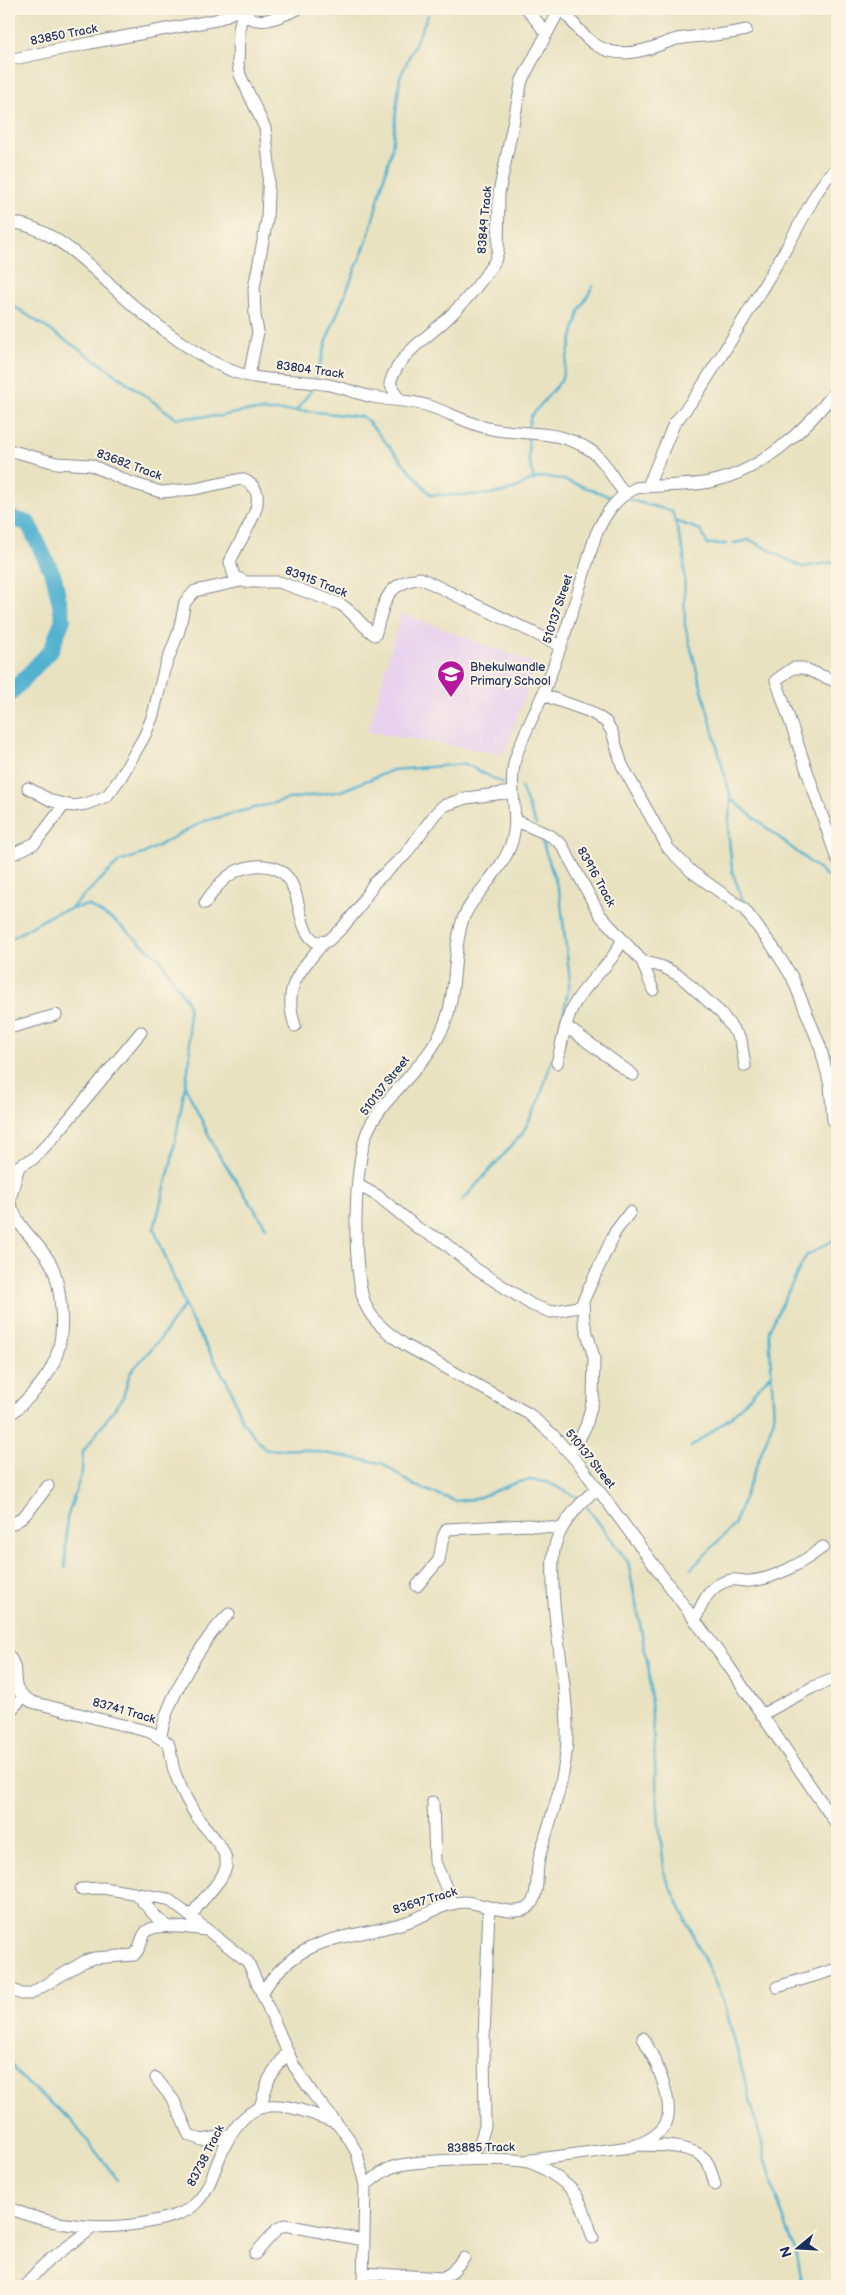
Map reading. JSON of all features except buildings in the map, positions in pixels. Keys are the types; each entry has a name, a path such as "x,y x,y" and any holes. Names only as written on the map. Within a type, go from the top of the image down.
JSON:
{"street":[{"path":"241,10 249,19 258,22 298,9"},
{"path":"527,9 548,34"},
{"path":"562,9 574,26 599,48 619,53 633,53 677,39 746,30"},
{"name":"83849 Track","path":"390,383 393,372 408,352 449,317 495,261 498,251 499,193 522,80 562,9"},
{"path":"241,10 238,64 243,81 265,128 269,164 267,220 254,288 255,316 258,332 249,376"},
{"name":"83850 Track","path":"9,60 216,20 241,10"},
{"path":"648,486 664,443 674,424 696,396 788,247 817,192 837,168"},
{"name":"83804 Track","path":"9,222 19,223 50,236 140,312 185,346 233,371 249,376 327,384 372,397 430,406 479,427 504,431 546,433 572,440 597,455 625,493"},
{"path":"372,397 390,383 402,401"},
{"path":"625,493 648,486 706,483 744,470 799,432 819,412 837,389"},
{"name":"83682 Track","path":"9,450 56,463 91,465 143,487 161,492 195,489 241,479 251,484 258,502 254,516 230,562 231,572 241,581"},
{"name":"510137 Street","path":"625,493 605,515 596,534 561,646 543,695 515,760 512,792 515,820 509,850 464,916 448,1017 435,1044 379,1112 368,1130 364,1142 358,1185 358,1273 363,1297 372,1316 405,1345 529,1414 572,1455 694,1620 819,1795 837,1825"},
{"name":"83915 Track","path":"241,581 279,582 340,604 348,609 363,627 375,635 384,600 389,592 395,586 420,578 561,646"},
{"path":"28,788 52,801 65,804 86,804 102,798 114,788 153,715 164,670 178,631 184,602 190,596 203,589 241,581"},
{"path":"837,682 803,668 793,668 776,680 837,859"},
{"path":"543,695 592,712 606,722 612,732 622,765 668,848 692,872 744,909 773,947 792,977 820,1046 830,1085 833,1120"},
{"path":"295,1026 289,1008 291,990 296,979 324,942 350,919 374,883 405,855 443,806 466,798 512,792"},
{"path":"9,856 35,843 65,804"},
{"name":"83916 Track","path":"515,820 551,836 562,845 592,904 642,961 653,990"},
{"path":"205,903 222,881 243,867 260,866 276,870 290,882 295,891 308,935 316,942 324,942"},
{"path":"557,1063 574,1004 585,988 610,963 622,940"},
{"path":"642,961 663,967 680,976 721,1013 741,1040 745,1066"},
{"path":"9,1028 56,1015"},
{"path":"567,1027 633,1075"},
{"path":"9,1416 35,1392 53,1368 58,1354 62,1325 58,1282 48,1260 23,1228 9,1202 18,1166 33,1159 54,1137 141,1032"},
{"path":"358,1185 378,1196 419,1228 440,1240 476,1269 532,1305 552,1312 583,1306"},
{"path":"572,1455 586,1426 593,1400 594,1358 584,1322 583,1306 615,1232 630,1212"},
{"path":"9,1525 20,1520 48,1486"},
{"name":"83697 Track","path":"263,1991 284,1964 318,1944 346,1934 395,1926 453,1904 470,1903 518,1912 530,1906 533,1902 538,1859 564,1775 566,1721 554,1604 553,1554 562,1529 582,1502 596,1488"},
{"path":"417,1586 439,1560 447,1529 528,1526 562,1529"},
{"path":"694,1620 702,1603 718,1584 732,1580 750,1581 777,1574 811,1556 823,1547"},
{"path":"161,1737 162,1724 178,1685 194,1664 215,1627 229,1614"},
{"path":"9,1656 14,1666 17,1689 23,1697 9,1712"},
{"path":"762,1715 797,1695 837,1678"},
{"name":"83741 Track","path":"23,1697 32,1702 114,1722 161,1737 170,1747 175,1773 184,1792 198,1818 219,1846 226,1860 224,1873 200,1901 191,1917"},
{"path":"433,1802 435,1862 453,1904"},
{"path":"81,1889 103,1888 170,1900 246,1960 263,1991 288,2052 308,2088 347,2136 357,2153 365,2185 363,2286"},
{"path":"135,1893 158,1919 169,1927"},
{"path":"466,2160 480,2144 485,2126 484,2039 489,1907"},
{"path":"9,1988 21,1994 30,1994 85,1961 94,1958 134,1955 147,1931 157,1927 206,1930"},
{"path":"777,1987 837,1970"},
{"path":"637,2145 660,2131 667,2121 668,2113 662,2081 654,2056 643,2038"},
{"path":"288,2052 269,2079 260,2107 286,2106 336,2123"},
{"path":"156,2078 174,2101 188,2135 202,2140 231,2135"},
{"name":"83738 Track","path":"10,2210 93,2228 137,2225 177,2214 192,2207 204,2194 231,2135 245,2117 260,2107"},
{"path":"524,2161 637,2145 673,2148 699,2154 708,2163 715,2185"},
{"name":"83885 Track","path":"365,2185 391,2168 408,2164 466,2160 524,2161 540,2168 571,2188 581,2205 593,2238"},
{"path":"255,2254 277,2229 285,2225 363,2240"},
{"path":"26,2286 41,2265 80,2240 93,2228"},
{"path":"363,2273 442,2278 452,2273 464,2258"}],"shaded area":[{"name":"Bhekulwandle Primary School","path":"401,613 536,664 504,754 368,732"}],"waterway":[{"path":"316,377 329,334 368,238 392,148 400,77 428,15"},
{"path":"528,427 531,416 561,381 579,311 593,286"},
{"path":"9,303 97,361 176,418 221,416 244,411 305,411 364,417 431,495 495,494 509,491 534,479 543,477 561,479 613,497"},
{"path":"296,411 313,388"},
{"path":"528,438 529,460 534,480"},
{"path":"630,500 672,511 684,554 685,626 731,799 728,829 732,870 742,899 747,905"},
{"path":"9,518 28,523 54,577 63,619 51,650 9,695"},
{"path":"675,521 701,530 707,544 726,544"},
{"path":"734,543 750,540 802,567 837,562"},
{"path":"70,909 119,862 143,854 204,821 289,799 341,791 393,770 465,764 503,783"},
{"path":"521,787 536,825"},
{"path":"731,799 827,876 837,881"},
{"path":"540,835 560,895 570,981 561,1025"},
{"path":"9,940 55,913 88,905 115,921 160,959 188,1003 190,1058 171,1164 154,1229 190,1318 230,1387 242,1421 266,1450 300,1449 382,1463 413,1485 455,1501 475,1499 515,1483 529,1480 547,1482 579,1498"},
{"path":"462,1201 522,1134 539,1101 552,1059"},
{"path":"185,1086 216,1150 266,1227"},
{"path":"691,1569 734,1525 774,1419 769,1330 806,1256 837,1238"},
{"path":"65,1568 67,1518 82,1472 83,1452 123,1397 130,1373 160,1339 185,1304"},
{"path":"691,1447 731,1417 771,1374"},
{"path":"587,1507 628,1562 649,1671 659,1825 665,1875 724,2002 777,2200 797,2256 803,2286"},
{"path":"9,2062 21,2078 71,2120 118,2180"}],"place":[{"name":"Bhekulwandle Primary School","path":"451,698"}]}
